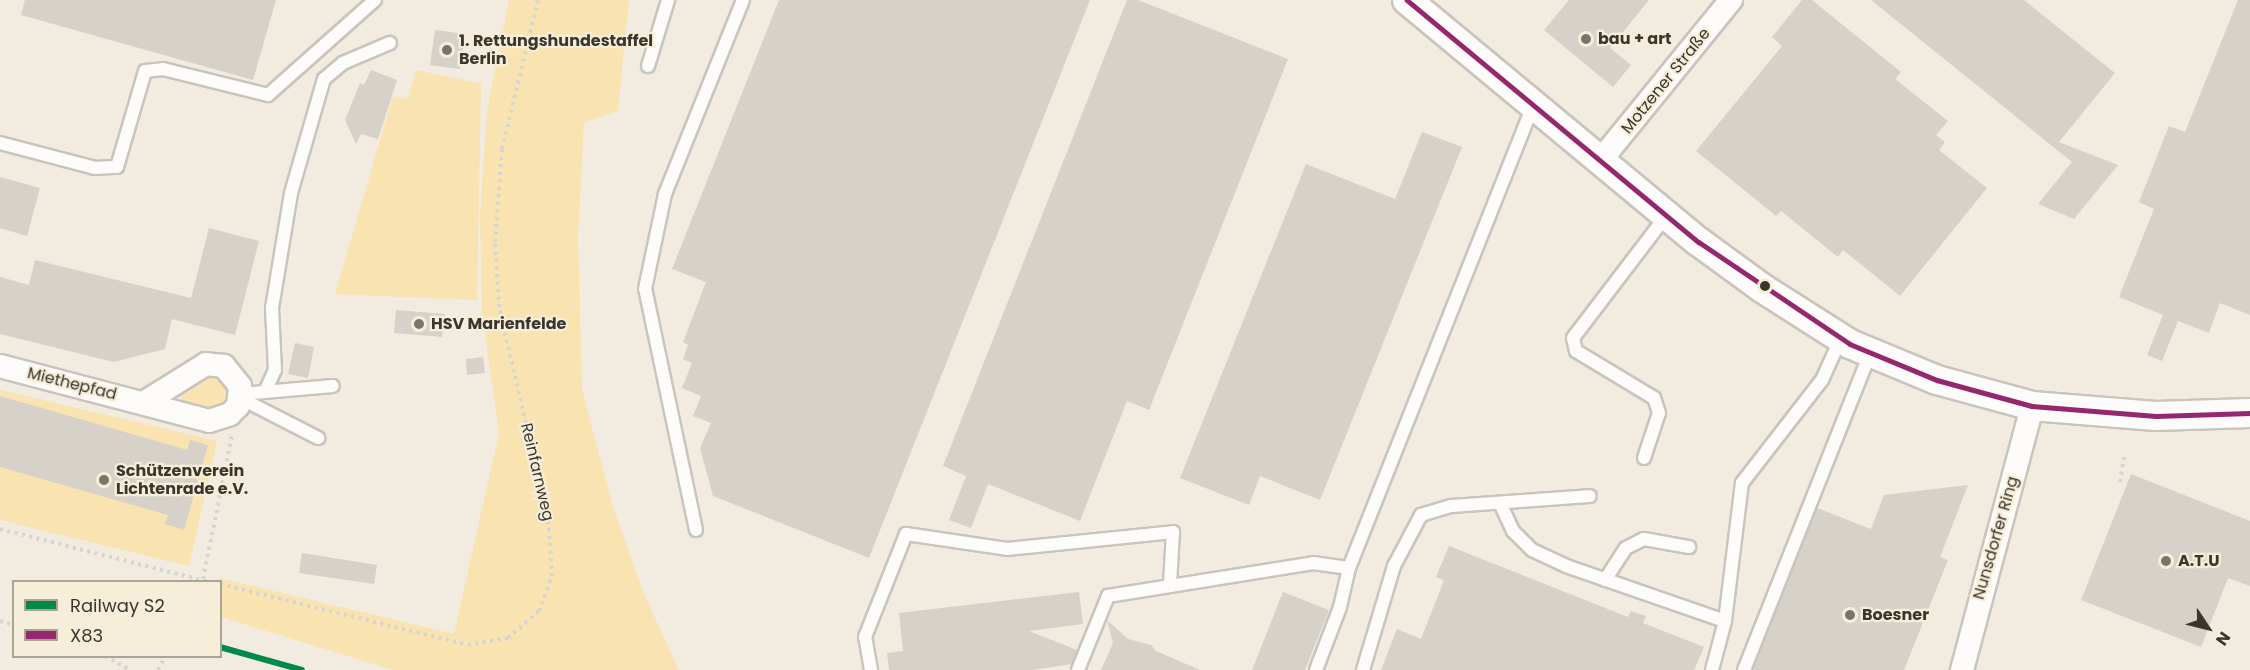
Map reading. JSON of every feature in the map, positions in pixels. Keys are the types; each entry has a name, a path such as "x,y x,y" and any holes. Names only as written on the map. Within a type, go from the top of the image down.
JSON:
{"street":[{"path":"1407,0 1665,216 1762,288 1841,338 1870,353 1945,383 2032,406 2156,416 2250,413"},
{"name":"Motzener Straße","path":"1600,161 1731,0"},
{"path":"145,402 206,364 224,366 232,372 241,396"},
{"name":"Miethepfad","path":"0,366 145,402 209,421 230,414 241,396"},
{"name":"Nunsdorfer Ring","path":"1962,670 2032,406"}],"lane":[{"path":"0,143 95,168 117,167 145,71 163,69 268,94 375,0"},
{"path":"648,66 668,0"},
{"path":"696,530 645,289 666,194 743,0"},
{"path":"265,392 274,370 272,308 291,193 322,85 331,70 390,43"},
{"path":"1316,670 1340,607 1349,568 1533,105"},
{"path":"1644,458 1659,413 1654,398 1576,351 1573,338 1665,216"},
{"path":"1712,670 1725,621 1742,483 1822,380 1841,338"},
{"path":"1744,670 1870,353"},
{"path":"241,396 333,386"},
{"path":"241,396 318,438"},
{"path":"1363,670 1394,566 1412,525 1429,510 1590,496"},
{"path":"1500,503 1523,544 1566,566 1725,621"},
{"path":"871,670 865,637 906,534 1007,549 1173,532 1170,584"},
{"path":"1605,579 1626,548 1644,538 1689,547"},
{"path":"1078,670 1108,596 1170,584 1313,563 1349,568"}],"path":[{"name":"Reinfarnweg","path":"222,584 468,645 508,638 539,611 552,576 548,518 499,307 495,242 502,149 538,0"},
{"path":"202,580 234,436"},
{"path":"2120,482 2125,452"},
{"path":"0,529 198,580"},
{"path":"107,658 130,670"}],"shaded area":[{"path":"509,0 629,0 618,111 584,122 578,237 582,389 612,504 643,592 679,670 393,670 222,617 222,580 219,578 454,634 499,433 482,313 480,216 487,110"},
{"path":"416,70 481,84 477,300 335,294 393,96 408,99"},
{"path":"209,376 221,379 229,390 221,405 210,408 181,400 182,391"},
{"name":"Schützenverein Lichtenrade e.V.","path":"0,390 217,441 189,566 0,520"}],"building":[{"path":"25,0 276,0 253,80 21,15"},
{"path":"779,0 1090,0 869,558 713,496 700,448 711,423 693,416 701,396 682,388 692,363 683,359 688,345 683,342 706,282 672,269"},
{"path":"1127,0 1138,0 1288,59 1149,410 1127,401 1080,521 988,484 971,528 949,520 966,476 943,466"},
{"name":"bau + art","path":"1569,0 1649,0 1610,48 1631,65 1613,87 1544,30"},
{"path":"1802,0 1812,0 1901,72 1895,79 1948,121 1936,135 1945,142 1939,150 1987,188 1900,296 1843,250 1838,257 1781,211 1776,216 1696,151 1782,46 1772,37"},
{"path":"1871,0 2024,0 2115,73 2059,142 2118,165 2074,219 2038,204 2072,162"},
{"path":"2238,0 2250,0 2250,315 2220,303 2209,333 2178,321 2162,361 2147,355 2163,315 2119,297 2154,209 2139,202 2169,126 2185,132"},
{"path":"435,30 465,34 460,69 430,65"},
{"path":"371,70 397,80 378,139 361,134 356,144 345,120 360,83 364,85"},
{"path":"1422,132 1462,147 1320,500 1260,476 1249,505 1180,478 1306,164 1395,199"},
{"path":"0,177 40,188 27,236 0,228"},
{"path":"209,228 259,241 235,335 172,319 165,349 114,362 0,334 0,277 29,285 35,260 191,298"},
{"path":"396,310 445,314 442,337 394,333"},
{"path":"295,343 314,347 308,378 288,374"},
{"path":"483,357 485,373 467,375 466,359"},
{"path":"0,396 187,450 190,440 208,445 184,530 165,524 168,515 0,467"},
{"name":"A.T.U","path":"2131,474 2250,521 2250,586 2228,578 2201,647 2081,600"},
{"name":"Boesner","path":"1968,485 1940,557 1948,560 1904,670 1753,670 1817,508 1871,529 1884,495"},
{"path":"1449,546 1628,617 1631,611 1646,616 1643,623 1704,647 1694,670 1381,670 1397,629 1421,639 1444,580 1436,577"},
{"path":"302,553 377,565 374,584 299,573"},
{"path":"1079,592 1083,624 1029,631 1077,650 1072,664 1032,670 889,670 887,653 903,651 899,613"},
{"path":"1283,592 1329,610 1305,670 1252,670"},
{"path":"1107,620 1128,639 1151,645 1156,651 1200,670 1101,670 1113,643"}],"rail line":[{"name":"S2","path":"222,648 302,670"}],"transit line":[{"name":"X83","path":"1407,0 1699,242 1850,344 1937,380 2032,406 2156,416 2250,413"}],"place":[{"name":"bau + art","path":"1586,39"},
{"name":"1. Rettungshundestaffel Berlin","path":"447,50"},
{"name":"HSV Marienfelde","path":"419,324"},
{"name":"Schützenverein Lichtenrade e.V.","path":"104,480"},
{"name":"A.T.U","path":"2166,561"},
{"name":"Boesner","path":"1850,615"}]}
